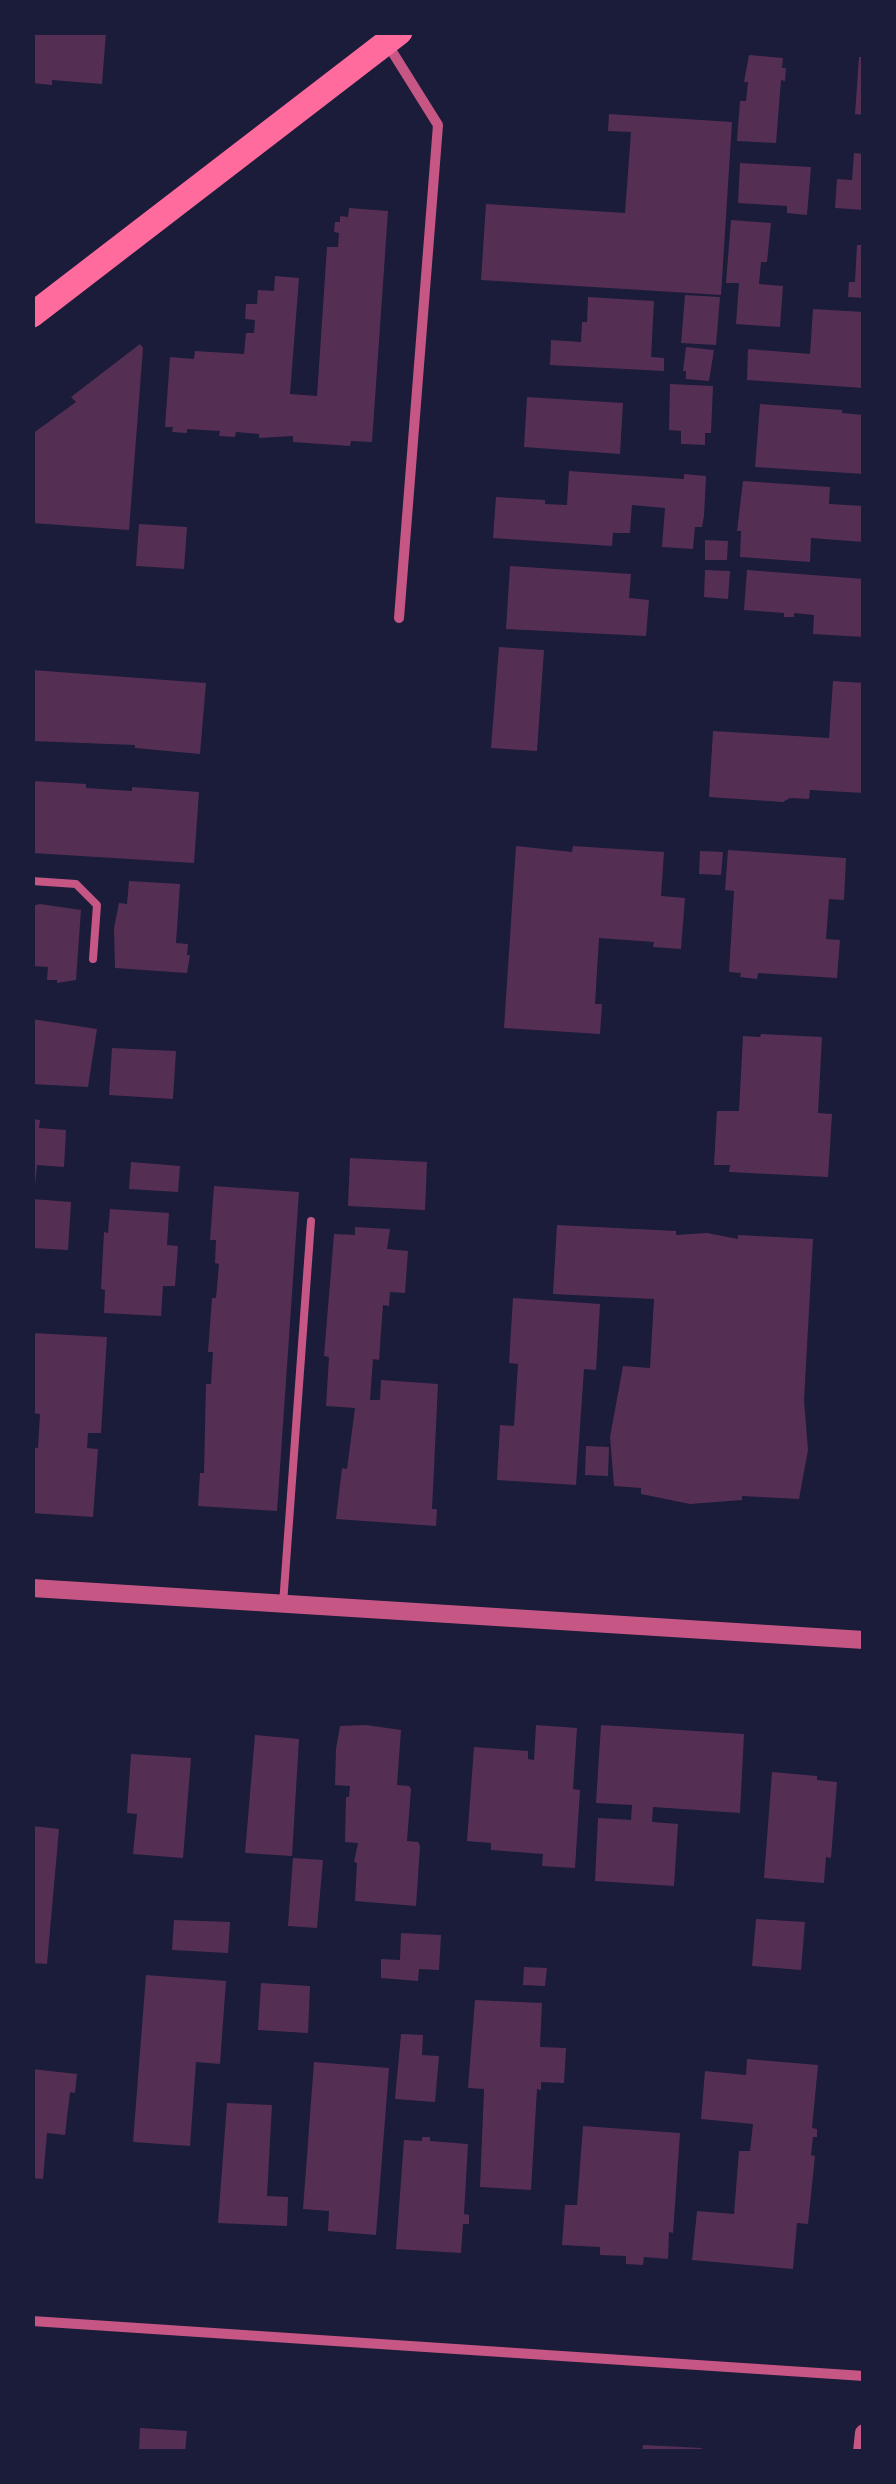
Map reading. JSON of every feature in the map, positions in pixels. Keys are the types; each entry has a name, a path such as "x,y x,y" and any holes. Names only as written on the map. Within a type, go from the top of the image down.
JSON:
{"main road":[{"path":"32,315 393,38"}],"street":[{"path":"393,38 438,125 400,618"},
{"path":"32,1588 864,1640"},
{"path":"32,2322 864,2376"},
{"path":"862,2452 864,2433"}],"lane":[{"path":"32,882 76,884 97,905 93,959"},
{"path":"283,1604 312,1222"}],"building":[{"path":"32,32 106,32 102,84 52,80 52,85 32,83"},
{"path":"749,55 783,58 785,81 781,80 776,143 737,141 740,101 746,101 748,82 744,82"},
{"path":"859,57 864,57 864,115 855,114"},
{"path":"609,114 732,122 721,295 481,280 486,204 625,213 631,132 608,131"},
{"path":"854,153 864,154 864,210 835,208 837,179 852,180"},
{"path":"740,163 811,167 807,215 787,213 787,206 738,203"},
{"path":"349,208 388,211 372,442 351,441 350,446 293,442 293,436 259,438 259,434 236,432 235,437 219,436 220,431 172,432 173,427 165,427 170,357 194,359 195,351 244,354 246,333 254,333 255,320 245,319 246,304 257,304 258,290 274,291 275,276 299,278 290,394 317,396 327,247 338,247 335,222 340,222 340,216 348,217"},
{"path":"731,220 771,223 767,262 761,262 759,284 783,286 780,327 736,324 739,283 726,283"},
{"path":"857,245 864,245 864,298 848,297 849,282 855,282"},
{"path":"685,295 720,297 716,345 681,343"},
{"path":"588,297 654,301 651,357 664,358 664,371 550,365 551,340 581,342"},
{"path":"813,309 864,312 864,388 747,380 748,349 810,354"},
{"path":"140,344 143,348 129,530 32,523 32,434 76,402 71,397"},
{"path":"686,347 714,350 709,381 686,379"},
{"path":"670,384 713,386 711,433 705,433 705,445 681,444 681,431 669,430"},
{"path":"527,397 623,403 620,454 524,447"},
{"path":"760,404 864,415 864,474 755,467"},
{"path":"569,471 684,479 684,474 706,476 704,516 702,527 695,527 693,549 662,547 665,508 632,505 630,533 613,533 612,546 493,538 496,497 567,505"},
{"path":"743,481 830,487 829,504 864,506 864,542 811,538 810,562 740,557 741,531 737,531"},
{"path":"139,524 187,527 184,569 136,566"},
{"path":"705,540 728,541 727,560 705,560"},
{"path":"510,566 631,574 629,598 649,600 646,636 506,629"},
{"path":"705,570 730,571 728,599 704,597"},
{"path":"747,570 864,579 864,637 813,634 814,615 794,613 794,617 784,617 784,613 744,610"},
{"path":"499,647 544,650 537,751 491,748"},
{"path":"32,670 206,683 200,754 135,745 32,741"},
{"path":"833,681 864,683 864,793 810,790 809,799 790,798 783,802 709,797 713,731 829,738"},
{"path":"32,781 86,784 86,788 199,792 194,863 32,853"},
{"path":"516,846 572,852 573,846 664,852 661,896 685,898 681,949 653,947 654,942 599,938 595,1004 602,1004 600,1034 504,1028"},
{"path":"728,850 846,858 844,900 829,899 826,939 840,940 837,978 758,973 757,979 729,972 734,891 725,890"},
{"path":"700,851 723,852 721,875 699,874"},
{"path":"129,881 180,884 176,943 188,944 187,973 115,968 114,928 119,903 127,904"},
{"path":"32,906 81,910 76,980 47,980 48,967 32,966"},
{"path":"32,1019 97,1029 88,1087 32,1084"},
{"path":"743,1036 822,1037 818,1113 832,1114 828,1177 729,1172 730,1165 714,1165 717,1111 739,1111"},
{"path":"112,1048 176,1051 173,1099 109,1095"},
{"path":"32,1119 40,1120 39,1128 66,1130 64,1167 37,1165 35,1185 32,1185"},
{"path":"350,1158 427,1162 425,1210 348,1206"},
{"path":"131,1162 180,1166 178,1192 129,1189"},
{"path":"214,1186 299,1192 277,1511 198,1506 200,1473 204,1473 206,1384 211,1384 213,1352 208,1352 212,1298 216,1298 219,1264 215,1263 216,1240 210,1240"},
{"path":"32,1199 71,1202 68,1250 32,1248"},
{"path":"110,1209 169,1213 167,1245 178,1246 175,1286 163,1286 161,1316 104,1313 104,1232 108,1233"},
{"path":"557,1225 676,1231 676,1235 707,1233 738,1239 738,1235 813,1239 804,1400 808,1450 799,1499 742,1496 742,1500 690,1504 641,1494 641,1488 614,1486 610,1437 623,1366 650,1368 654,1299 553,1294"},
{"path":"355,1227 390,1229 387,1249 408,1251 405,1293 390,1292 389,1306 383,1305 379,1360 373,1359 370,1400 380,1400 381,1380 438,1384 432,1509 437,1509 436,1526 336,1519 355,1408 326,1406 329,1357 324,1356 334,1234 355,1235"},
{"path":"513,1298 600,1304 596,1370 584,1369 576,1485 497,1480 500,1425 514,1426 518,1364 509,1363"},
{"path":"32,1333 107,1337 101,1433 88,1433 87,1448 98,1449 93,1517 32,1513 32,1447 38,1448 40,1414 32,1413"},
{"path":"586,1446 609,1447 608,1476 585,1475"},
{"path":"536,1725 577,1728 573,1789 580,1790 575,1868 542,1866 543,1854 491,1850 491,1843 467,1841 474,1747 528,1751 528,1759 534,1760"},
{"path":"601,1725 744,1734 740,1813 653,1807 652,1822 678,1824 674,1886 595,1881 598,1818 631,1820 632,1805 596,1803"},
{"path":"340,1726 401,1730 397,1785 411,1789 407,1841 418,1842 420,1846 416,1906 355,1901 354,1862 358,1843 345,1842 346,1797 350,1786 335,1785 336,1749"},
{"path":"255,1735 299,1739 292,1856 245,1853"},
{"path":"131,1754 191,1758 183,1858 133,1854 137,1814 127,1813"},
{"path":"772,1772 837,1782 831,1858 826,1857 824,1883 764,1878"},
{"path":"32,1826 59,1829 47,1964 32,1963"},
{"path":"293,1858 323,1860 317,1928 288,1926"},
{"path":"756,1919 805,1922 801,1970 752,1966"},
{"path":"174,1920 230,1922 228,1953 172,1950"},
{"path":"401,1933 441,1935 439,1970 419,1969 418,1981 381,1978 381,1959 400,1960"},
{"path":"524,1967 547,1968 545,1986 523,1985"},
{"path":"146,1975 226,1981 220,2064 196,2062 190,2146 133,2142"},
{"path":"261,1983 310,1986 308,2033 258,2030"},
{"path":"475,2000 542,2003 540,2047 566,2048 564,2083 541,2082 541,2090 537,2089 531,2190 480,2187 484,2089 468,2088"},
{"path":"401,2034 423,2035 422,2055 439,2056 435,2102 395,2099"},
{"path":"747,2059 818,2065 812,2128 817,2129 817,2137 813,2137 811,2155 815,2156 808,2224 797,2223 793,2269 692,2260 697,2211 734,2214 739,2151 750,2151 753,2124 701,2119 705,2071 746,2075"},
{"path":"314,2062 389,2068 376,2235 328,2231 329,2211 303,2209"},
{"path":"32,2069 77,2074 75,2093 70,2092 65,2135 47,2133 43,2179 32,2178"},
{"path":"227,2103 272,2105 267,2196 288,2197 287,2226 218,2223"},
{"path":"583,2126 680,2133 668,2259 644,2257 643,2265 626,2264 626,2256 600,2255 600,2247 562,2245 565,2205 577,2205"},
{"path":"422,2137 468,2144 464,2214 469,2215 469,2224 463,2224 461,2253 396,2249 404,2140 422,2141"},
{"path":"140,2428 187,2431 185,2452 139,2452"},
{"path":"643,2445 702,2448 701,2452 642,2452"}]}
